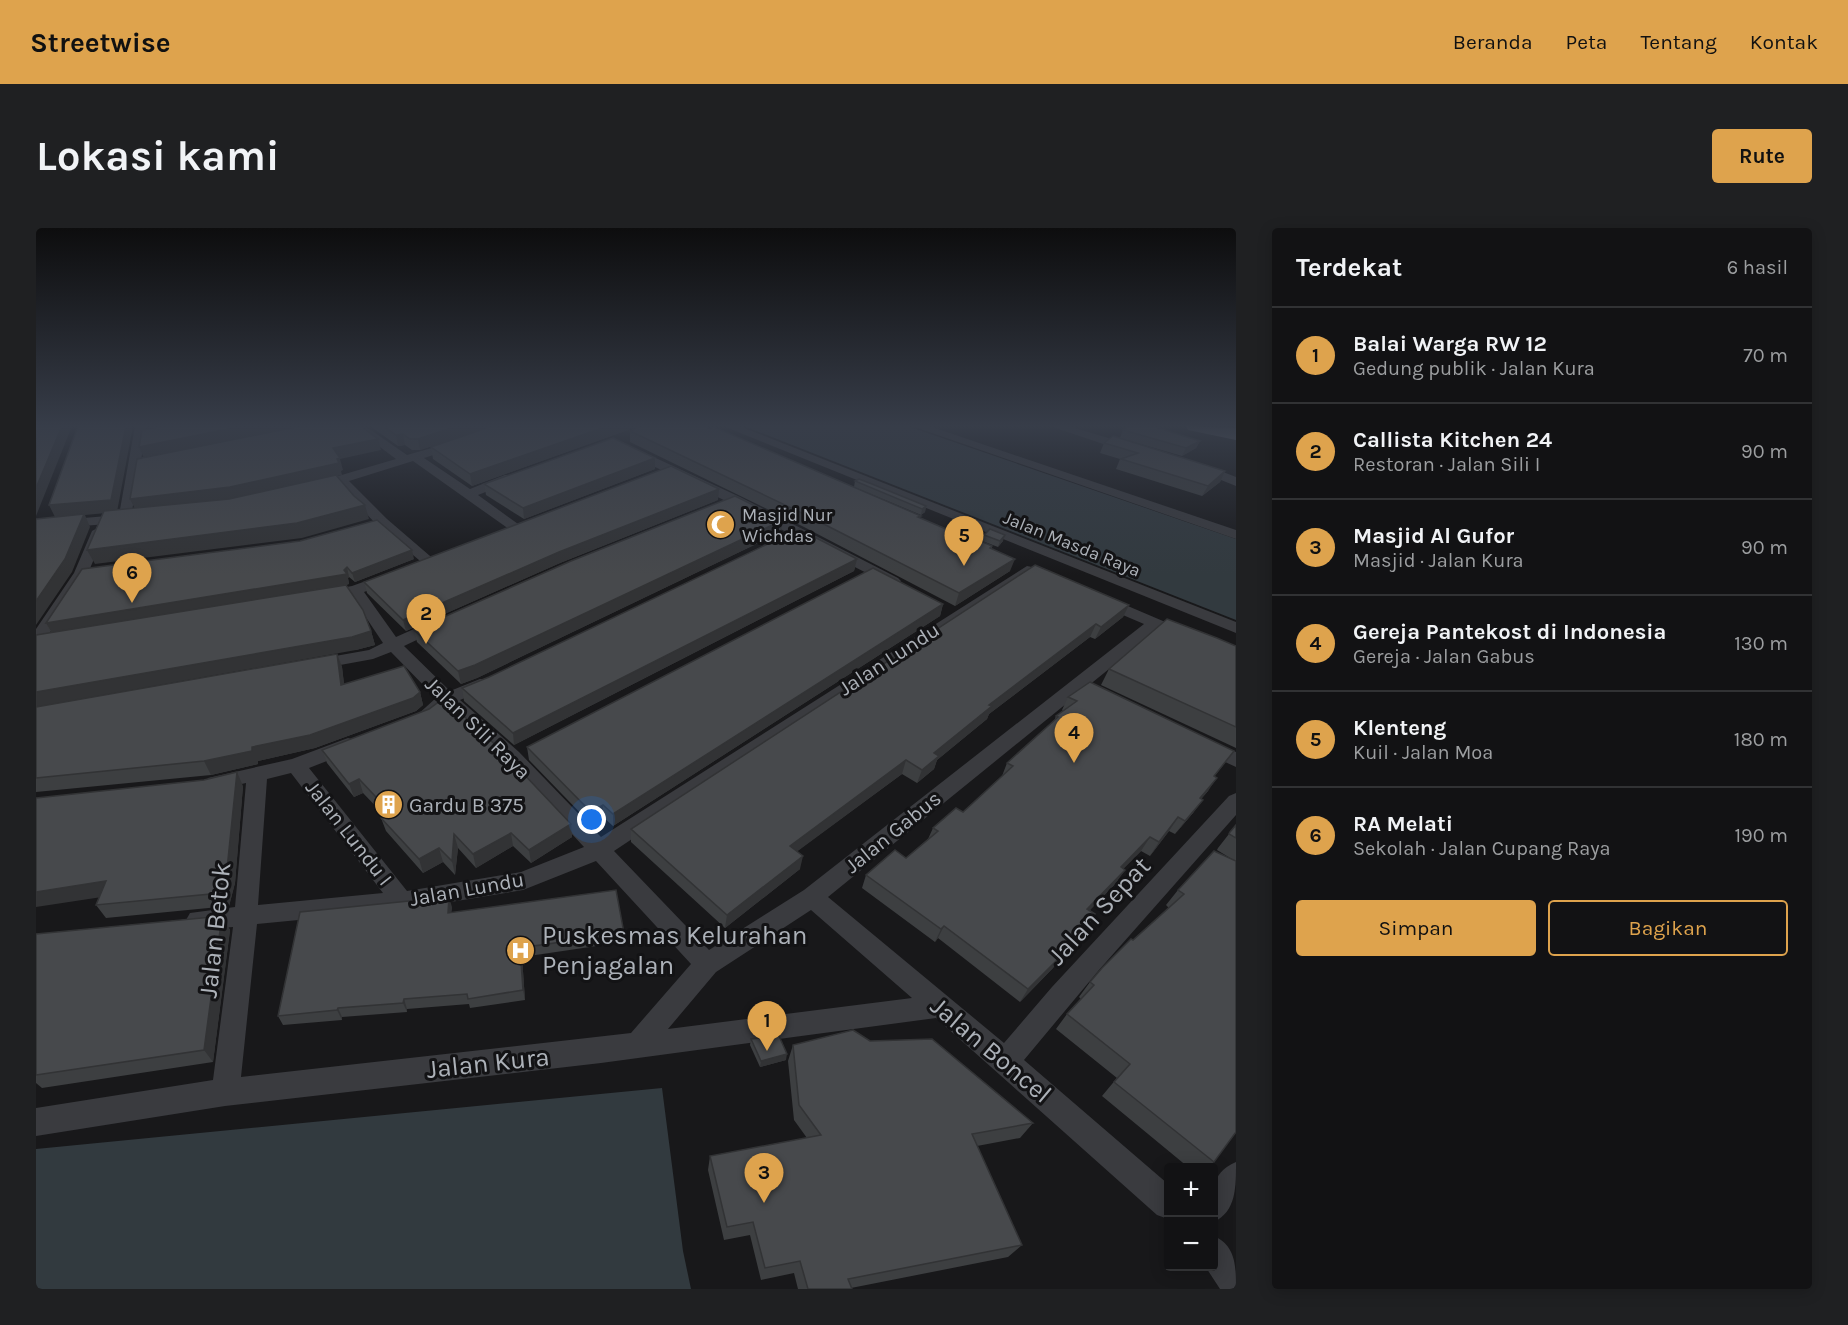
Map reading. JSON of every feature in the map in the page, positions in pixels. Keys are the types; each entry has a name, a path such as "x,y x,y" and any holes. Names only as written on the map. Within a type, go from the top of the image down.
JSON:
{"street":[{"path":"42,522 130,518 133,476"},
{"path":"308,490 357,476"},
{"path":"437,476 518,529"},
{"path":"467,495 517,476"},
{"path":"649,478 656,476"},
{"path":"683,476 904,587"},
{"name":"Jalan Masda Raya","path":"853,476 1236,628"},
{"path":"1062,476 1236,535"},
{"path":"1222,476 1236,482"},
{"path":"308,598 355,590 435,560 375,524 342,480"},
{"path":"715,507 735,500"},
{"path":"36,642 86,573 104,520"},
{"path":"502,535 531,523"},
{"path":"782,539 798,532"},
{"path":"852,581 872,570"},
{"name":"Jalan Lundu","path":"176,922 402,901 523,881 600,850 951,613 1027,570"},
{"name":"Jalan Sili Raya","path":"355,590 393,645 447,699 521,752 600,850 707,964"},
{"name":"Jalan Gabus","path":"638,1045 707,964 812,897 1078,683 1165,627 1091,596"},
{"path":"292,669 373,654 457,615"},
{"path":"36,642 60,639"},
{"path":"402,725 424,717 447,699 495,678"},
{"path":"1078,683 1099,693"},
{"path":"199,785 296,765 370,737"},
{"path":"1194,739 1236,760"},
{"name":"Jalan Lundu I","path":"296,765 402,901"},
{"name":"Jalan Betok","path":"225,1092 246,915 257,774"},
{"name":"Jalan Sepat","path":"1006,1062 1040,1018 1202,855 1236,801"},
{"name":"Jalan Boncel","path":"812,897 1164,1200"},
{"name":"Jalan Kura","path":"36,1122 225,1092 638,1045 940,1006"},
{"path":"1218,1202 1236,1177"},
{"path":"1218,1258 1236,1284"}],"shaded area":[{"path":"870,476 1051,476 1236,539 1236,620"},
{"path":"662,1088 683,1251 691,1289 36,1289 36,1149"}],"building":[{"path":"36,476 41,476 36,488"},
{"path":"60,476 116,476 111,500 49,505"},
{"path":"134,476 282,476 230,487 130,499"},
{"path":"336,476 365,505 297,523 87,550 104,511 229,499"},
{"path":"508,476 609,476 523,508 484,484"},
{"path":"646,476 691,476 719,489 559,552 403,620 364,582"},
{"path":"723,476 827,476 972,540 974,538 1015,559 959,593"},
{"path":"1174,476 1220,476 1208,486"},
{"path":"859,479 926,506 922,509 855,481"},
{"path":"735,496 783,520 475,665 458,671 414,630 571,561"},
{"path":"84,514 65,559 36,601 36,519"},
{"path":"377,520 412,550 352,573 347,567 344,570 347,574 46,623 82,569 300,541"},
{"path":"799,529 857,559 513,733 462,688 489,677"},
{"path":"990,529 1005,535 1000,541 984,535"},
{"path":"1035,565 1129,605 1101,627 1096,624 989,705 992,706 934,753 939,756 922,770 906,760 790,846 803,856 727,915 631,829"},
{"path":"873,568 943,604 613,814 603,805 591,812 527,747"},
{"path":"346,585 363,610 371,631 352,637 36,692 36,635"},
{"path":"1167,619 1236,646 1236,727 1109,669"},
{"path":"337,654 341,685 404,666 420,692 413,698 310,735 252,747 252,751 204,761 36,778 36,707"},
{"path":"1090,682 1234,751 1214,776 1217,778 1200,798 1203,800 1185,821 1178,817 1159,842 1150,837 1121,867 1125,870 1087,909 1095,914 1060,954 1062,955 1028,989 944,926 941,929 866,875 895,850 906,858 938,831 933,828 956,808 963,812 1013,766 1007,763 1058,717 1056,716 1077,701 1068,697"},
{"path":"444,698 501,750 571,824 529,850 511,833 473,854 454,834 452,861 439,848 419,859 381,818 391,813 359,779 349,784 322,750 429,709"},
{"path":"237,772 227,869 221,893 96,905 106,881 36,892 36,798 204,780"},
{"path":"1236,825 1236,838 1229,834"},
{"path":"1214,851 1236,861 1236,1132 1214,1162 1114,1082 1130,1064 1067,1014 1094,985 1090,982 1102,968 1131,939 1133,940 1184,894 1178,890"},
{"path":"616,890 624,933 520,948 523,990 468,999 467,994 404,999 403,1003 278,1016 300,912 449,897 448,913"},
{"path":"222,916 204,1050 36,1075 36,934"},
{"path":"853,1030 870,1041 932,1039 1033,1123 972,1134 1022,1245 848,1279 852,1289 808,1289 800,1261 765,1268 753,1222 727,1227 710,1156 821,1135 799,1105 793,1045"},
{"path":"779,1036 787,1054 761,1061 751,1039"}],"place":[{"name":"Masjid Nur Wichdas","path":"721,525"},
{"name":"Klenteng","path":"964,566"},
{"name":"RA Melati","path":"132,603"},
{"name":"Callista Kitchen 24","path":"426,644"},
{"name":"Gereja Pantekost di Indonesia","path":"1074,763"},
{"name":"Gardu B 375","path":"388,805"},
{"name":"Puskesmas Kelurahan Penjagalan","path":"521,950"},
{"name":"Balai Warga RW 12","path":"767,1051"},
{"name":"Masjid Al Gufor","path":"764,1203"}]}
